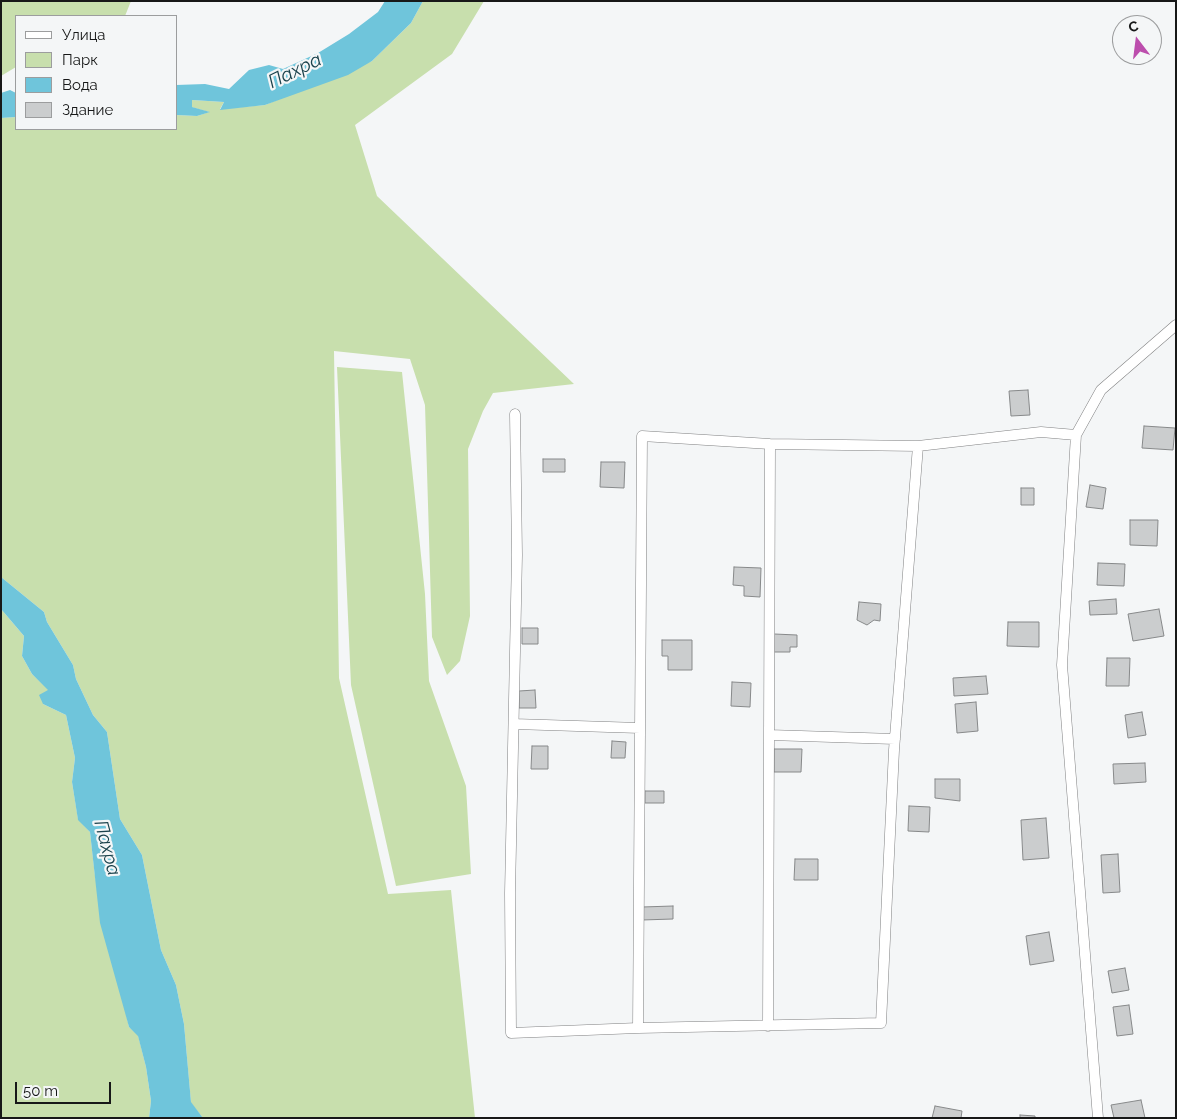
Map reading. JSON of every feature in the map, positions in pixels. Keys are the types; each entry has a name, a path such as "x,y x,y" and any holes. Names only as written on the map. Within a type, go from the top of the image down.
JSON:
{"street":[{"path":"1098,1118 1062,665 1076,435 1101,390 1176,325"},
{"path":"515,414 517,555 510,893 511,1033 638,1028 881,1023 895,739 918,446"},
{"path":"638,1028 642,436 770,444 918,446 1041,432 1076,435"},
{"path":"768,1026 770,444"},
{"path":"514,724 640,728"},
{"path":"769,735 895,739"}],"green space":[{"path":"1,1 131,1 125,15 15,15 15,68 1,76"},
{"path":"423,1 484,1 452,54 355,125 377,196 574,384 493,393 483,411 468,449 470,616 460,661 447,675 432,637 425,405 410,359 334,351 339,678 388,894 451,890 475,1118 203,1118 191,1103 184,1024 176,985 161,950 142,855 120,819 107,732 93,715 76,679 73,665 47,622 44,612 1,577 1,118 15,117 15,130 178,130 178,115 197,116 209,112 191,107 192,100 224,102 220,109 265,105 372,61 411,23"},
{"path":"337,367 402,372 425,594 429,681 466,786 471,874 396,886 351,685"},
{"path":"1,609 24,636 22,656 32,674 49,690 43,704 66,715 75,758 72,782 78,819 90,832 95,876 129,1027 138,1035 146,1067 151,1101 149,1118 1,1118"}],"water":[{"name":"Пахра","path":"385,1 423,1 411,23 372,61 348,75 265,105 220,110 224,102 192,100 192,107 210,112 197,116 178,115 178,85 205,84 229,89 249,70 269,65 283,69 318,53 349,34 378,12"},
{"path":"10,90 15,92 15,117 1,118 1,93"},
{"name":"Пахра","path":"1,577 44,612 47,622 73,665 76,679 93,715 107,732 120,819 142,855 161,950 176,985 184,1024 191,1102 203,1118 149,1118 151,1101 146,1067 138,1036 129,1027 100,923 90,832 78,820 72,782 75,758 66,715 43,704 39,695 48,690 32,674 22,656 24,636 1,609"}],"building":[{"path":"1028,390 1030,415 1011,416 1009,391"},
{"path":"1144,426 1175,428 1173,450 1142,448"},
{"path":"543,459 565,459 565,472 543,472"},
{"path":"601,462 625,462 624,488 600,487"},
{"path":"1090,485 1106,488 1103,509 1086,507"},
{"path":"1021,488 1034,488 1034,505 1021,505"},
{"path":"1130,520 1158,520 1157,546 1130,545"},
{"path":"1098,563 1125,564 1124,586 1097,585"},
{"path":"734,567 761,568 760,597 744,596 744,586 733,585"},
{"path":"1116,599 1117,614 1090,615 1089,601"},
{"path":"859,602 881,604 880,621 874,620 867,625 857,620"},
{"path":"1159,609 1164,636 1133,641 1128,614"},
{"path":"1008,622 1039,622 1039,647 1007,646"},
{"path":"522,628 538,628 538,644 522,644"},
{"path":"774,634 797,635 797,647 790,647 790,652 774,652"},
{"path":"662,640 692,640 692,670 668,670 668,656 662,656"},
{"path":"1107,658 1130,658 1129,686 1106,686"},
{"path":"986,676 988,694 954,696 953,678"},
{"path":"732,682 751,683 750,707 731,706"},
{"path":"535,690 536,708 519,708 519,691"},
{"path":"976,702 978,731 957,733 955,704"},
{"path":"1142,712 1146,735 1128,738 1125,715"},
{"path":"612,741 626,742 625,758 611,758"},
{"path":"532,746 548,746 548,769 531,769"},
{"path":"774,749 802,749 801,772 774,772"},
{"path":"1145,763 1146,782 1114,784 1113,764"},
{"path":"935,779 960,779 960,801 935,798"},
{"path":"645,791 664,791 664,803 645,803"},
{"path":"909,806 930,807 929,832 908,831"},
{"path":"1046,818 1049,858 1023,860 1021,820"},
{"path":"1118,854 1120,892 1103,893 1101,855"},
{"path":"795,859 818,859 818,880 794,880"},
{"path":"673,906 673,919 642,920 642,907"},
{"path":"1049,932 1054,961 1030,965 1026,936"},
{"path":"1125,968 1129,990 1112,993 1108,971"},
{"path":"1129,1005 1133,1034 1117,1036 1113,1007"},
{"path":"1141,1100 1145,1118 1114,1118 1111,1105"},
{"path":"935,1106 962,1111 961,1118 932,1118"},
{"path":"1020,1115 1035,1116 1035,1118 1020,1118"}]}
